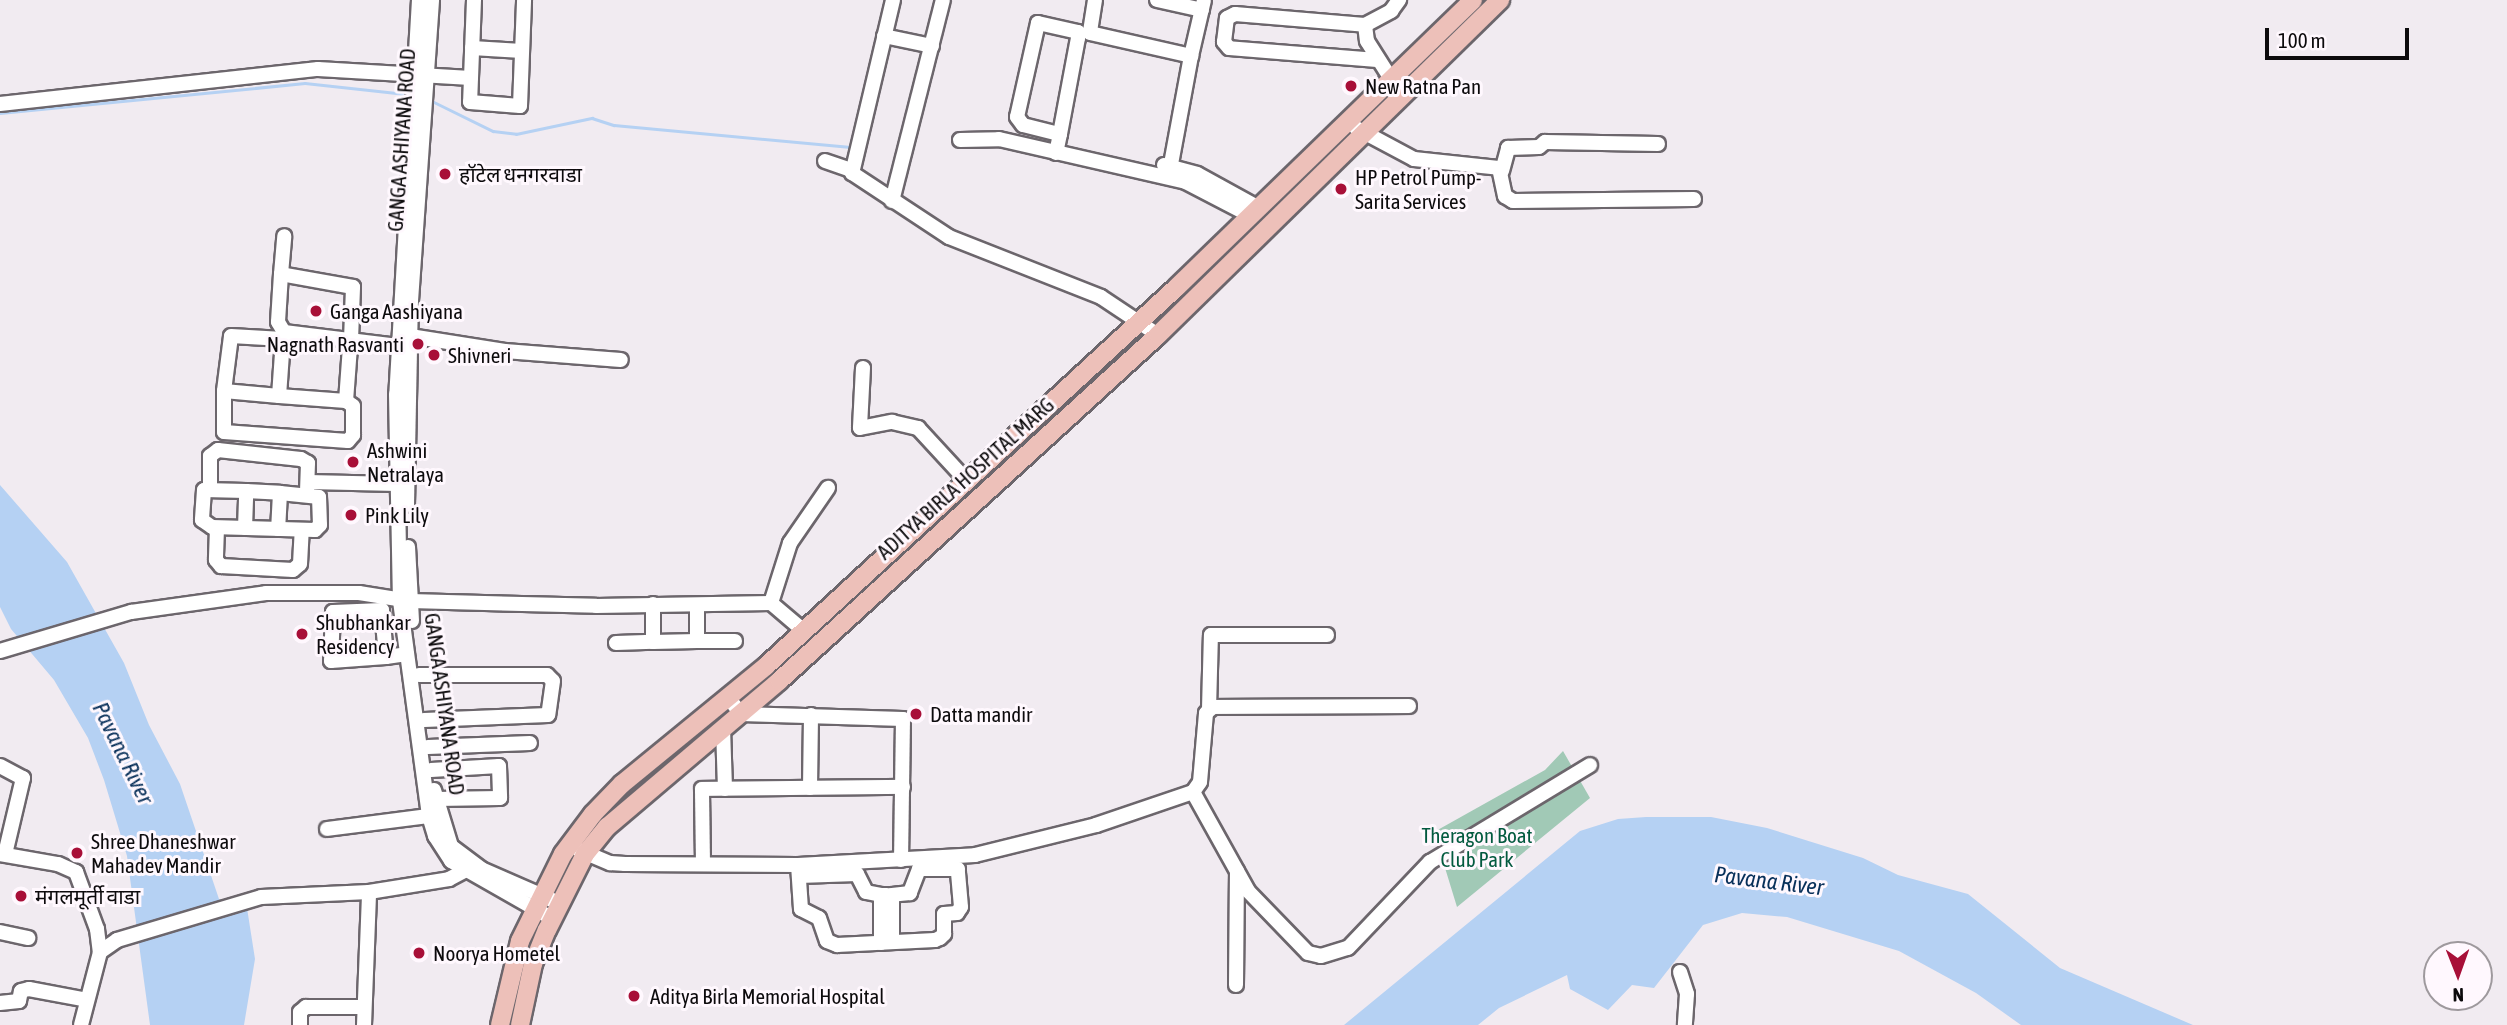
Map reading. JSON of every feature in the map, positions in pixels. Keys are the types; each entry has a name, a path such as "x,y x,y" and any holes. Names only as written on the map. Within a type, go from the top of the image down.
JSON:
{"main road":[{"name":"ADITYA BIRLA HOSPITAL MARG","path":"500,1025 513,958 553,873 569,844 622,783 804,631 942,499 1255,212 1473,0"},
{"name":"ADITYA BIRLA HOSPITAL MARG","path":"520,1025 533,964 585,854 636,798 741,714 957,514 1158,335 1500,0"},
{"path":"1053,399 1068,415"},
{"path":"942,499 957,514"}],"street":[{"path":"419,0 420,75 397,484 407,654 429,816 439,845 470,869 556,911"},
{"name":"GANGA ASHIYANA ROAD","path":"420,75 432,0"},
{"path":"474,0 470,102 520,106 524,0"},
{"path":"851,170 893,0"},
{"path":"892,201 943,0"},
{"path":"1095,0 1090,33 1191,56"},
{"path":"1157,0 1203,5 1171,164 1164,164 1170,176 1189,177"},
{"path":"1377,60 1229,48 1224,42 1230,14 1365,25 1391,11 1399,0"},
{"path":"1056,153 1060,134 1079,32 1038,23 1017,117 1023,125 1060,134"},
{"path":"1365,25 1377,60 1391,79"},
{"path":"884,36 932,46"},
{"path":"472,48 522,51"},
{"path":"0,104 318,69 471,78"},
{"path":"1347,123 1414,159 1494,166 1502,171"},
{"path":"960,140 988,137 1056,153 1189,177 1255,212"},
{"path":"1658,144 1545,142 1539,147 1508,148 1502,171 1505,196 1513,201 1694,199"},
{"path":"825,161 851,170 892,201 949,237 1101,297 1158,335"},
{"path":"284,236 280,328 351,344"},
{"path":"281,274 352,287 346,401"},
{"path":"224,391 346,401 353,406 353,435 348,441 227,435 223,425 224,391 231,336 621,360"},
{"path":"279,396 283,339"},
{"name":"GANGA ASHIYANA ROAD","path":"405,347 405,598 436,799 447,841 470,869 505,879 539,903"},
{"path":"863,368 860,428 892,422 918,428 965,480"},
{"path":"210,489 210,456 218,450 302,459 308,463 307,488"},
{"path":"307,488 319,497 320,525 315,530 217,528 202,520 202,495 210,489 280,493 307,488 397,484"},
{"path":"771,603 790,543 828,488"},
{"path":"245,528 246,491"},
{"path":"278,529 280,493"},
{"path":"217,528 216,560 221,566 293,570 300,564 302,530"},
{"path":"0,651 131,612 266,593 697,605 771,603 804,631"},
{"path":"653,604 653,642"},
{"path":"697,605 697,641"},
{"path":"386,657 382,610 333,612 331,661 386,657 407,654"},
{"path":"798,870 975,855 1096,825 1193,792 1200,782 1209,709 1211,635 1326,635"},
{"path":"616,643 735,640"},
{"path":"419,675 547,676 553,681 548,715 424,720"},
{"path":"728,697 741,714 902,719 901,860"},
{"path":"1209,709 1409,706"},
{"path":"810,788 811,715"},
{"path":"723,728 725,789"},
{"path":"428,747 530,743"},
{"path":"1193,792 1248,891 1308,953 1343,952 1430,862 1590,765"},
{"path":"0,766 23,778 3,854 58,863 76,872 97,929 100,952 81,1025"},
{"path":"431,770 499,766 500,798 436,799"},
{"path":"703,863 702,789 903,787"},
{"path":"327,829 429,816"},
{"path":"569,844 585,854 610,863 703,863 857,874 866,892 886,895 910,893 919,869 960,872 961,907 957,913 943,916 944,934 935,940 837,945 827,941 819,918 801,909 798,870"},
{"path":"100,952 117,940 261,897 369,892 470,869"},
{"path":"1236,985 1237,870"},
{"path":"505,879 539,881 553,873"},
{"path":"364,1025 369,892"},
{"path":"886,895 886,942"},
{"path":"0,932 28,938"},
{"path":"1680,972 1687,994 1685,1025"},
{"path":"0,1003 19,1001 21,991 29,989 87,1000"},
{"path":"300,1025 300,1012 306,1007 364,1007"}],"green space":[{"name":"Theragon Boat Club Park","path":"1563,751 1590,798 1457,907 1434,832 1545,770"}],"water":[{"name":"Pavana River","path":"0,485 67,562 124,663 149,725 180,784 219,899 247,908 255,959 244,1025 150,1025 127,856 104,780 88,738 54,680 11,629 0,607"},
{"name":"Pavana River","path":"1711,817 1767,828 1863,858 1898,875 1968,894 2060,968 2193,1025 2021,1025 1976,993 1899,951 1787,917 1742,913 1703,925 1654,988 1632,985 1608,1010 1570,989 1567,975 1499,1008 1478,1025 1344,1025 1580,831 1618,819"}],"waterway":[{"path":"0,113 305,83 407,94"},
{"path":"430,100 493,131 516,134 592,118 614,125 853,147"}],"place":[{"name":"New Ratna Pan","path":"1351,86"},
{"name":"हॉटेल धनगरवाडा","path":"445,174"},
{"name":"HP Petrol Pump- Sarita Services","path":"1341,189"},
{"name":"Ganga Aashiyana","path":"316,311"},
{"name":"Nagnath Rasvanti","path":"418,344"},
{"name":"Shivneri","path":"434,355"},
{"name":"Ashwini Netralaya","path":"353,462"},
{"name":"Pink Lily","path":"351,515"},
{"name":"Shubhankar Residency","path":"302,634"},
{"name":"Datta mandir","path":"916,714"},
{"name":"Shree Dhaneshwar Mahadev Mandir","path":"77,853"},
{"name":"मंगलमूर्ती वाडा","path":"21,896"},
{"name":"Noorya Hometel","path":"419,953"},
{"name":"Aditya Birla Memorial Hospital","path":"634,996"}]}
